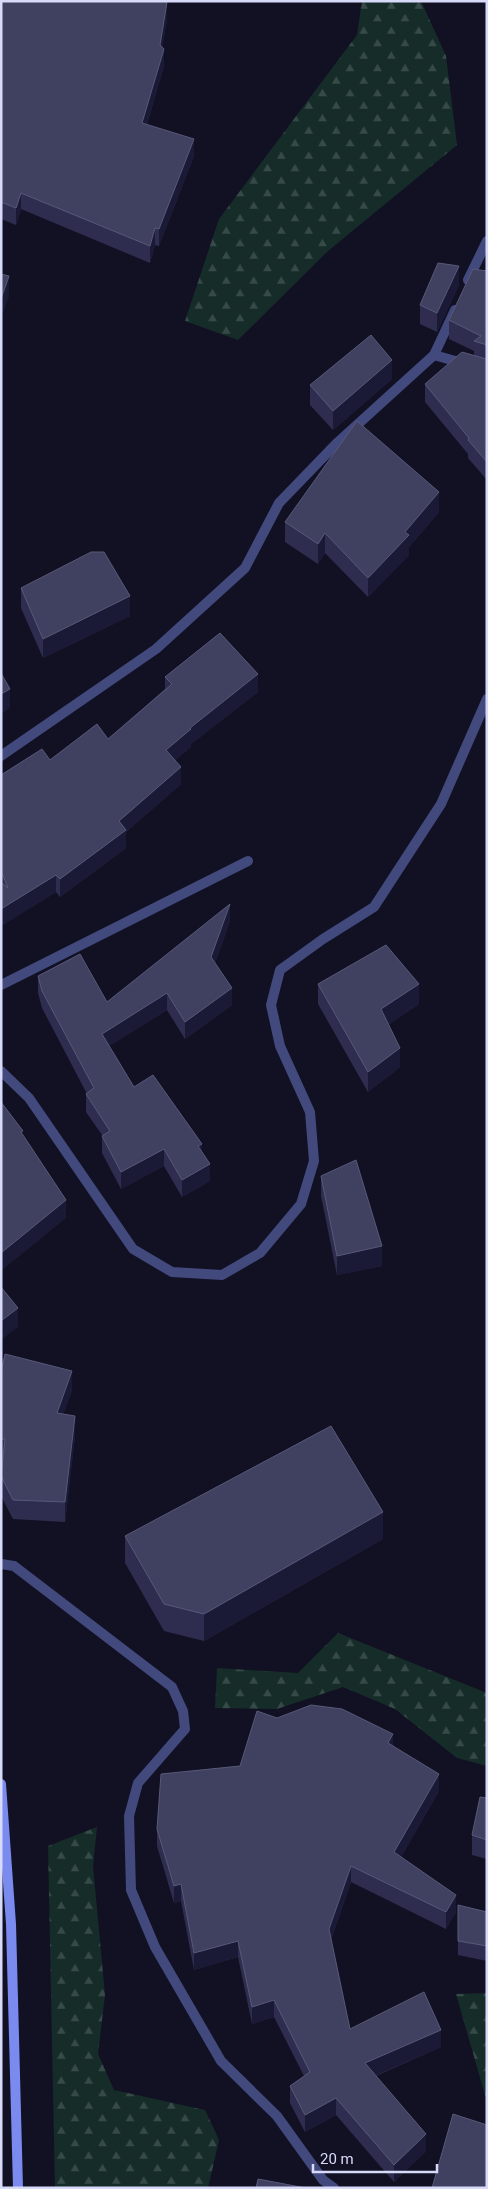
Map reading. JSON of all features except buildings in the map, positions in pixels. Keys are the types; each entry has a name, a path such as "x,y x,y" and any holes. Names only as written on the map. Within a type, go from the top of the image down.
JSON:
{"street":[{"path":"1,756 156,649 245,568 279,503 336,444 434,355 487,240"},
{"path":"434,355 487,370"},
{"path":"1,1070 29,1098 133,1249 172,1272 222,1275 260,1253 301,1204 314,1161 310,1112 280,1046 270,1005 280,970 323,939 374,907 441,804 487,699"},
{"path":"1,984 248,861"},
{"path":"1,1564 14,1566 172,1687 183,1711 185,1729 138,1783 129,1816 131,1890 155,1947 220,2061 277,2116 323,2180 334,2188"},
{"path":"1,1784 11,1924 18,2188"}],"green space":[{"path":"362,1 421,1 446,56 457,145 328,251 238,340 185,321 219,219 357,35"},
{"path":"338,1633 487,1693 487,1766 457,1758 395,1709 343,1687 277,1709 215,1708 217,1668 298,1673"},
{"path":"97,1827 93,1866 105,1995 98,2054 114,2090 205,2110 219,2140 208,2188 55,2188 48,1846"},
{"path":"487,1993 487,2102 456,1994"}]}
